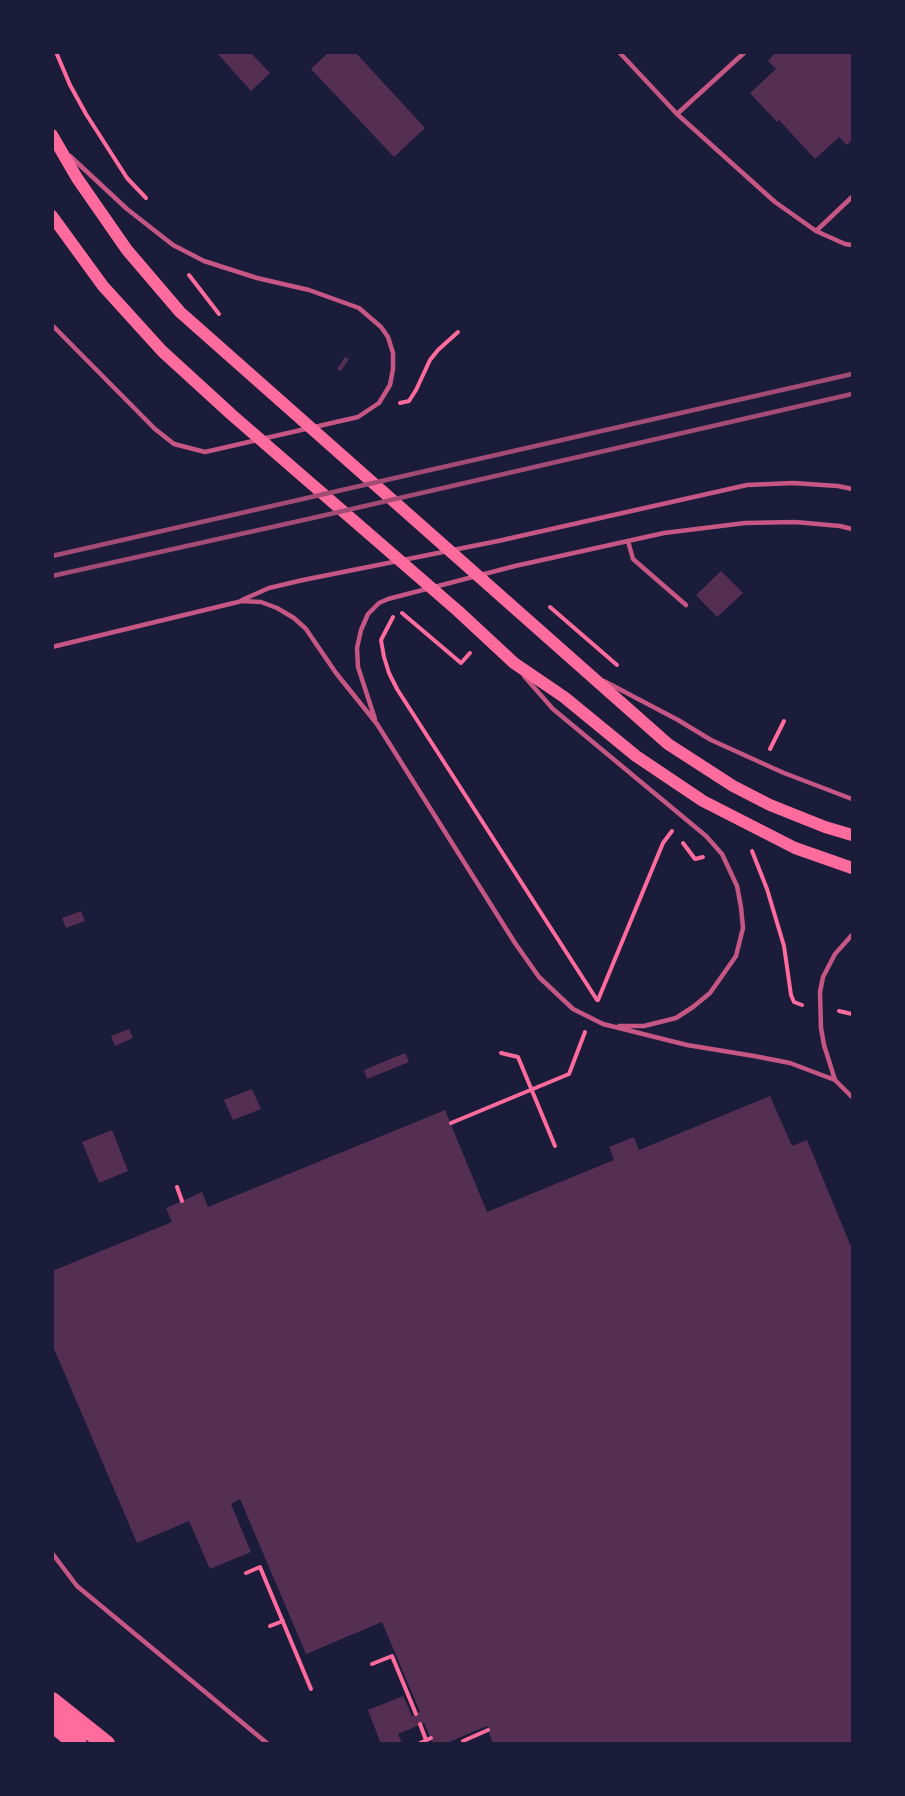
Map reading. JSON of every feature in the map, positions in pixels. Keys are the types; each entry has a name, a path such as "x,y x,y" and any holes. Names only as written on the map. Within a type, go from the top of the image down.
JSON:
{"highway":[{"path":"52,1701 106,1743"},
{"path":"52,1723 78,1743"}],"main road":[{"path":"55,139 77,178 127,250 180,312 668,744 733,786 770,805 852,835"},
{"path":"52,216 103,286 162,351 514,663 564,697 636,756 703,801 795,848 852,868"}],"lane":[{"path":"619,52 677,114 775,202 816,231 852,245"},
{"path":"677,114 745,52"},
{"path":"52,325 155,429 174,444 205,452 358,417 379,403 390,384 393,369 393,353 388,337 381,327 358,308 309,290 257,278 204,261 173,245 127,209 55,139"},
{"path":"816,231 852,197"},
{"path":"52,647 242,601 269,588 498,541 747,485 793,483 852,489"},
{"path":"377,724 358,667 357,648 360,630 368,614 388,598 515,566 664,533 745,523 795,522 852,529"},
{"path":"628,541 633,559 686,606"},
{"path":"242,601 261,602 277,608 294,618 306,629 336,674 377,724 515,943 539,977 573,1010 610,1026 687,1046 790,1064 835,1080 852,1097"},
{"path":"514,663 553,709 706,836 722,854 737,886 743,928 736,956 710,993 676,1018 644,1026 610,1026"},
{"path":"591,674 711,740 783,773 852,799"},
{"path":"835,1080 824,1045 820,1008 823,977 835,954 852,935"},
{"path":"52,1553 77,1586 268,1743"}],"path":[{"path":"416,390 430,360 459,332"},
{"path":"388,598 397,608 381,640 384,657 397,689 597,1001"},
{"path":"409,619 461,663 470,653"},
{"path":"769,752 784,721"},
{"path":"451,1123 569,1074 663,843 672,831"},
{"path":"751,847 767,889 784,946 794,1002 852,1014"},
{"path":"501,1053 518,1057 555,1146"},
{"path":"177,1187 182,1201"},
{"path":"246,1573 260,1567 311,1689"},
{"path":"270,1626 283,1621"},
{"path":"372,1664 392,1656 416,1714"},
{"path":"418,1743 428,1739 420,1724"},
{"path":"462,1741 488,1731"}],"building":[{"path":"216,52 250,52 270,73 251,91"},
{"path":"329,52 355,52 425,128 394,157 311,69"},
{"path":"776,52 852,52 852,140 847,145 839,137 815,159 750,93 776,69 768,61"},
{"path":"345,357 349,359 341,371 337,369"},
{"path":"721,571 743,593 717,617 696,595"},
{"path":"81,911 85,921 66,928 62,918"},
{"path":"129,1029 133,1038 115,1046 111,1036"},
{"path":"405,1053 409,1062 367,1079 364,1070"},
{"path":"252,1089 261,1109 233,1120 224,1100"},
{"path":"770,1096 792,1146 807,1140 852,1249 852,1744 493,1744 487,1726 444,1744 433,1744 424,1723 398,1734 402,1743 381,1744 368,1710 403,1696 412,1716 420,1712 382,1622 306,1654 240,1499 231,1504 251,1552 210,1569 189,1521 137,1543 52,1344 52,1271 172,1222 166,1208 202,1192 208,1207 445,1110 487,1212 614,1160 609,1147 634,1137 639,1150"},
{"path":"112,1130 128,1171 99,1183 82,1142"}],"railway":[{"path":"52,556 852,374"},
{"path":"52,576 852,394"}]}
